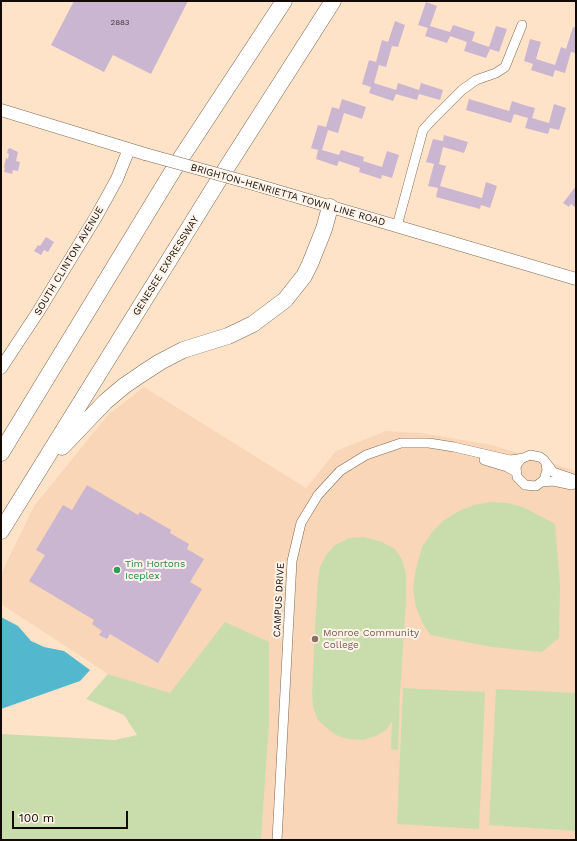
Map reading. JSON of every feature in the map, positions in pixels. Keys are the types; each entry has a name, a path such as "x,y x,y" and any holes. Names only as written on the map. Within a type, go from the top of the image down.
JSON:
{"highway":[{"path":"1,453 177,164 284,1"},
{"name":"GENESEE EXPRESSWAY","path":"1,531 220,178 333,1"},
{"path":"30,485 58,451 105,402 124,386 160,362 183,350 228,336 253,324 285,300 304,276 310,264 324,229 330,207"}],"street":[{"path":"397,226 423,130 462,90 476,80 496,73 505,67 522,25"},
{"name":"BRIGHTON-HENRIETTA TOWN LINE ROAD","path":"1,110 145,154 576,279"},
{"name":"SOUTH CLINTON AVENUE","path":"1,368 96,217 117,179 129,149"},
{"name":"CAMPUS DRIVE","path":"277,840 292,560 301,523 318,495 340,471 366,454 401,443 429,443 454,447 510,460 518,460 523,458"},
{"name":"CAMPUS DRIVE","path":"429,443 495,463 516,472"},
{"path":"546,464 547,475 542,482 536,486 525,485 521,482 516,472 518,463 523,458 530,455 535,455 544,460 550,470 557,474 576,480"},
{"path":"542,482 553,481 576,486"}],"shaded area":[{"name":"Monroe Community College","path":"144,387 306,488 336,451 386,431 421,433 492,445 576,471 576,840 261,840 269,725 108,674 1,604 1,574 34,506 108,415"}],"green space":[{"path":"491,502 508,503 525,508 555,524 560,585 559,638 542,652 492,647 430,635 422,622 416,606 413,589 416,569 422,547 433,531 443,521 457,512 474,505"},
{"path":"364,537 382,542 395,549 402,560 406,574 398,750 391,749 392,721 386,730 376,736 363,740 348,739 336,735 318,720 313,707 312,694 315,628 320,567 326,555 335,545 349,538"},
{"path":"225,622 269,642 269,725 261,840 1,840 1,734 115,740 137,735 124,715 86,699 108,674 170,693"},
{"path":"403,688 485,692 479,829 397,824"},
{"path":"496,689 576,693 576,831 489,825"}],"water":[{"path":"1,617 18,626 31,641 44,647 64,651 90,670 80,681 1,709"}],"building":[{"path":"74,1 188,1 151,74 113,55 104,72 51,45"},
{"path":"426,2 437,6 430,26 450,32 453,25 475,32 472,41 489,47 496,26 507,29 499,52 490,49 486,58 464,51 467,42 450,36 447,43 425,36 428,28 418,25"},
{"path":"395,21 405,25 398,47 392,46 386,67 379,65 374,83 396,90 398,83 419,90 421,83 443,90 440,100 419,94 417,100 396,94 393,101 369,93 371,87 362,84 369,60 376,62 382,40 388,42"},
{"path":"573,27 576,28 576,53 571,52 565,73 555,70 553,77 531,70 533,64 524,61 530,39 541,42 536,59 555,65 561,47 566,49"},
{"path":"342,99 366,107 362,119 344,113 338,133 328,130 322,150 339,155 341,150 364,157 363,161 382,167 387,151 399,155 392,178 382,175 381,179 359,172 360,168 339,161 337,166 316,159 318,150 311,148 318,125 326,127 332,107 339,109"},
{"path":"469,99 509,111 512,101 535,108 532,118 549,123 554,104 566,108 559,130 550,128 548,134 525,128 528,118 514,114 511,123 466,110"},
{"path":"444,135 468,142 464,153 443,147 439,164 446,166 440,186 482,198 486,182 497,186 490,208 481,205 480,209 436,197 438,188 428,186 434,164 426,162 433,139 443,141"},
{"path":"10,148 18,152 16,161 20,162 18,171 13,170 12,174 4,172 6,158 8,159 9,154 7,153 8,149"},
{"path":"576,186 576,208 571,204 569,207 563,203"},
{"path":"46,237 54,242 48,252 44,250 41,255 34,251 38,245 40,246"},
{"name":"Tim Hortons Iceplex","path":"87,485 138,515 140,512 171,530 170,533 189,544 187,549 204,559 190,582 202,589 158,663 110,634 107,639 99,635 102,631 92,624 94,620 29,581 45,555 36,550 63,505 72,510"}],"place":[{"name":"Tim Hortons Iceplex","path":"117,570"},
{"name":"Monroe Community College","path":"315,639"}]}
